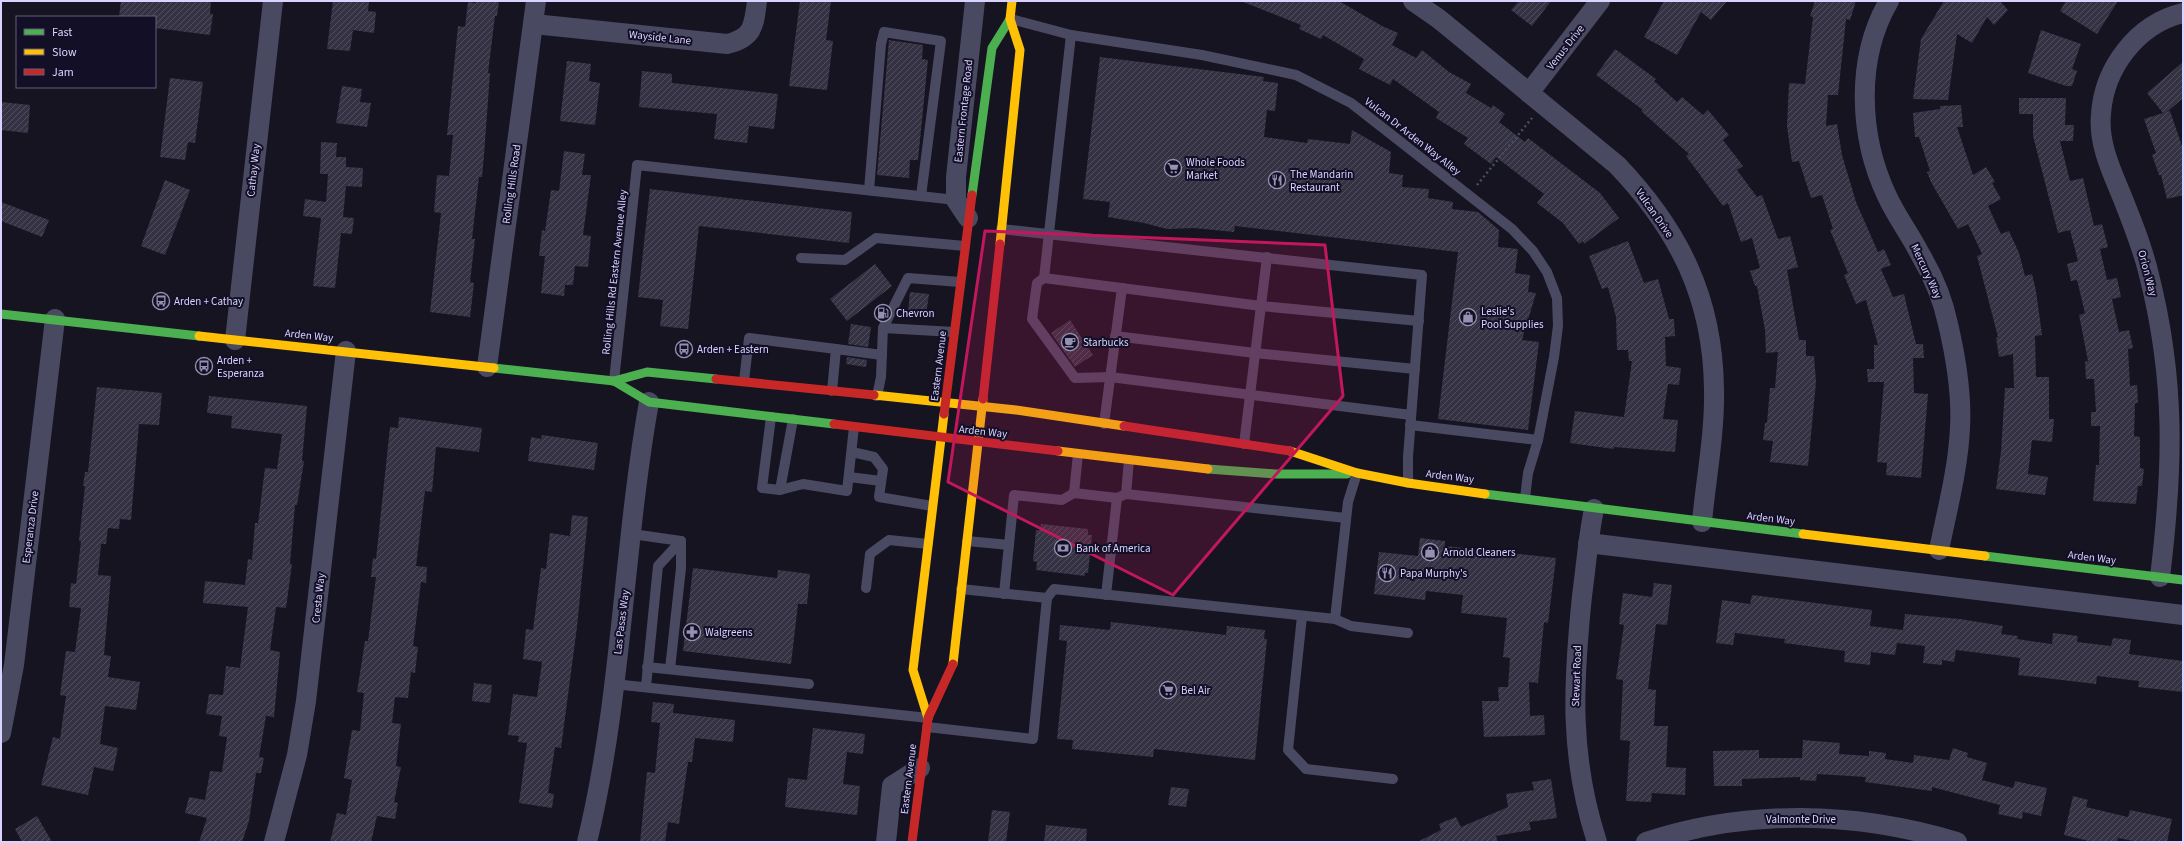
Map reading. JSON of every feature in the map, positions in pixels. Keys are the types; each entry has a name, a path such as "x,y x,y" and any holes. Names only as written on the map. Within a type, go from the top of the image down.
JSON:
{"main road":[{"name":"Eastern Avenue","path":"912,842 920,768 928,723 952,668 979,443 1020,50 1010,19 1012,1"},
{"name":"Eastern Avenue","path":"928,723 913,670 932,506 942,439 968,218 992,48 1010,19"},
{"name":"Arden Way","path":"1,314 614,381 647,372 982,407 1298,452 1357,474 1408,483 1525,498 1594,509 2183,580"},
{"name":"Arden Way","path":"614,381 649,402 942,439 1240,473 1301,476 1357,474"}],"street":[{"name":"Cathay Way","path":"235,340 273,1"},
{"name":"Rolling Hills Road","path":"487,367 536,1"},
{"name":"Wayside Lane","path":"534,24 727,44 740,41 752,30 757,1"},
{"name":"Eastern Frontage Road","path":"956,200 956,177 975,1"},
{"name":"Vulcan Drive","path":"1413,1 1439,19 1617,166 1638,188 1667,226 1689,267 1705,312 1711,343 1714,390 1702,522"},
{"name":"Venus Drive","path":"1536,98 1600,1"},
{"name":"Mercury Way","path":"1889,1 1880,19 1868,63 1864,94 1868,139 1876,169 1887,197 1922,256 1936,288 1948,322 1960,392 1960,428 1956,463 1939,550"},
{"name":"Orion Way","path":"2160,577 2169,503 2171,457 2170,411 2166,364 2159,319 2149,274 2135,229 2102,142 2100,114 2106,88 2117,63 2125,52 2144,32 2183,13"},
{"path":"956,200 968,218"},
{"name":"Esperanza Drive","path":"1,733 14,665 55,320"},
{"name":"Cresta Way","path":"274,842 297,755 306,701 346,351"},
{"name":"Las Pasas Way","path":"587,842 600,778 614,684 649,402"},
{"name":"Stewart Road","path":"1594,509 1588,543 1575,660 1574,693 1576,742 1581,776 1597,842"},
{"path":"1588,543 2183,615"},
{"path":"886,842 892,786 920,768"},
{"name":"Valmonte Drive","path":"1646,842 1706,826 1740,821 1792,817 1826,818 1878,823 1929,834 1957,842"}],"lane":[{"name":"Vulcan Dr Arden Way Alley","path":"1010,19 1070,35 1202,55 1296,75 1351,103 1512,229 1533,251 1547,272 1557,298 1558,326 1554,357 1538,440 1528,473 1525,498"},
{"path":"921,196 941,41 884,32 881,44 869,190 921,196 956,200"},
{"path":"1044,278 1070,35"},
{"name":"Rolling Hills Rd Eastern Avenue Alley","path":"614,381 637,165 869,190"},
{"path":"1001,229 1050,233 1422,275 1411,420 1408,483"},
{"path":"801,258 846,260 876,238 965,246"},
{"path":"1244,444 1267,258"},
{"path":"877,396 882,355 883,328 908,278 960,282"},
{"path":"1419,321 1261,306 1044,278 1037,283 1032,319 1075,378 1110,377 1250,394 1538,440"},
{"path":"1104,424 1122,288"},
{"path":"883,328 954,332"},
{"path":"1116,336 1255,353 1415,369"},
{"path":"744,381 749,338 882,355"},
{"path":"832,391 836,349"},
{"path":"771,417 762,488 780,490 803,484 848,491 854,427"},
{"path":"780,490 793,419"},
{"path":"852,452 874,457 883,469 879,497 932,506"},
{"path":"1074,493 1078,454"},
{"path":"1106,595 1121,496 1129,460"},
{"path":"1335,619 1346,518 1357,474"},
{"path":"849,477 881,481"},
{"path":"1004,594 1014,495 1062,500 1074,493 1121,496 1346,518"},
{"path":"632,534 681,541"},
{"path":"866,588 870,554 889,540 928,544"},
{"path":"646,686 658,566 681,541"},
{"path":"670,669 680,568 681,541"},
{"path":"967,541 1009,545"},
{"path":"961,589 1047,598"},
{"path":"614,684 646,686 928,723 1033,739 1047,598 1054,589 1335,619 1351,626 1408,632"},
{"path":"1302,616 1288,750 1306,769 1393,779"},
{"path":"647,667 809,684"}],"path":[{"path":"1469,194 1536,98"}],"highlighted area":[{"path":"985,231 1325,245 1343,396 1173,595 948,482"}],"building":[{"path":"121,1 211,1 210,14 213,14 210,35 156,28 156,16 119,16"},
{"path":"333,1 369,1 368,11 376,12 374,33 353,30 350,51 327,49"},
{"path":"476,1 499,1 497,16 495,16 488,73 490,73 482,177 479,177 472,239 475,239 470,282 474,283 470,317 430,312 441,213 434,212 437,175 449,176 453,135 447,135 458,26 465,27 468,2 476,3"},
{"path":"800,1 831,1 826,40 833,41 827,90 789,86"},
{"path":"1241,1 1339,1 1382,26 1398,33 1392,45 1416,58 1422,50 1449,72 1471,84 1466,93 1491,108 1493,105 1505,114 1499,122 1525,142 1528,138 1600,193 1619,218 1584,244 1583,241 1579,244 1563,223 1537,203 1544,194 1496,157 1491,164 1464,144 1468,138 1436,118 1439,112 1393,79 1390,85 1359,69 1364,59 1323,35 1321,39 1299,29 1301,25"},
{"path":"1519,1 1551,1 1532,26 1511,10"},
{"path":"1664,1 1727,1 1711,20 1701,12 1677,55 1644,37"},
{"path":"1815,1 1856,1 1850,20 1846,19 1838,95 1828,95 1826,126 1837,124 1842,155 1856,202 1878,252 1884,249 1891,265 1881,269 1893,297 1904,294 1916,344 1923,344 1924,358 1913,358 1914,393 1928,394 1921,478 1886,475 1887,463 1877,462 1884,382 1868,382 1867,369 1874,369 1874,345 1878,345 1866,300 1856,304 1844,275 1848,273 1830,230 1833,229 1822,195 1811,198 1799,161 1792,162 1787,126 1789,83 1805,84 1813,17 1810,16"},
{"path":"1944,1 2000,1 2008,10 1994,25 1987,17 1972,43 1957,34 1948,100 1913,99 1921,39"},
{"path":"2066,1 2118,1 2097,34 2060,11"},
{"path":"2041,30 2081,44 2072,69 2077,71 2072,86 2066,86 2028,73"},
{"path":"889,40 923,45 922,59 928,60 918,160 910,160 909,178 877,175"},
{"path":"1615,49 1656,79 1654,81 1677,102 1682,97 1703,115 1708,110 1729,135 1723,140 1743,166 1737,170 1757,197 1762,195 1778,239 1790,236 1798,267 1787,270 1799,340 1806,340 1806,356 1814,356 1816,382 1808,466 1770,462 1773,441 1763,440 1765,423 1767,423 1770,388 1775,388 1778,352 1766,353 1765,330 1757,286 1755,286 1750,271 1760,268 1752,238 1741,242 1728,203 1723,206 1686,156 1689,154 1641,111 1643,110 1596,75"},
{"path":"1100,57 1264,77 1263,81 1278,83 1275,111 1267,110 1264,137 1307,143 1308,139 1350,144 1352,130 1391,152 1389,173 1403,175 1402,187 1429,189 1428,198 1453,202 1452,209 1478,212 1499,230 1498,247 1518,249 1515,273 1530,275 1528,292 1536,293 1522,340 1539,342 1528,430 1438,419 1458,252 1235,226 1234,232 1194,228 1167,229 1144,223 1108,217 1110,202 1083,199"},
{"path":"567,61 591,64 589,81 600,83 595,125 560,121"},
{"path":"2183,62 2183,98 2167,112 2170,111 2183,149 2183,195 2167,199 2161,175 2159,175 2152,155 2156,153 2144,119 2163,113 2147,93"},
{"path":"642,71 672,74 672,83 778,94 774,129 749,126 747,143 714,139 717,114 639,107"},
{"path":"170,78 203,82 195,143 188,142 185,160 160,157"},
{"path":"342,86 362,89 360,102 371,103 367,127 336,123"},
{"path":"2019,98 2066,98 2065,125 2074,125 2073,141 2060,141 2070,181 2083,178 2094,226 2102,224 2108,247 2100,249 2107,280 2117,278 2121,297 2112,299 2119,332 2129,330 2133,348 2128,349 2130,386 2137,385 2138,403 2135,403 2134,436 2140,437 2140,468 2144,469 2142,486 2138,486 2136,504 2093,501 2096,465 2099,465 2100,426 2091,426 2091,412 2096,412 2094,379 2086,379 2085,362 2088,361 2079,315 2085,313 2077,280 2071,281 2067,264 2078,261 2070,230 2058,233 2033,136 2033,114 2019,114"},
{"path":"1,102 30,105 28,133 1,130"},
{"path":"1961,105 1963,127 1957,127 1973,175 1986,167 1995,182 1992,183 2001,199 1988,206 2001,234 2009,231 2019,253 2025,276 2032,274 2036,291 2042,335 2035,336 2036,377 2049,377 2049,419 2054,419 2052,442 2032,440 2028,474 2048,477 2045,495 1996,489 2001,451 2005,388 2014,388 2013,354 1999,357 1996,338 1998,337 1977,256 1982,254 1968,224 1958,229 1931,182 1927,172 1930,171 1919,137 1915,137 1913,113 1940,109 1940,106"},
{"path":"321,142 337,143 336,157 346,157 346,167 363,168 362,187 346,186 343,217 354,218 352,234 341,233 335,288 313,286 321,218 303,216 305,199 326,202 328,174 320,174"},
{"path":"564,151 585,154 582,175 591,175 583,235 591,236 588,267 575,266 573,285 565,285 564,296 541,293 545,256 539,256 542,230 545,231 551,190 559,191"},
{"path":"165,180 190,190 165,255 141,246"},
{"path":"650,189 852,212 849,243 699,226 688,329 660,326 663,300 638,297"},
{"path":"1,202 49,220 42,237 1,221"},
{"path":"1628,241 1644,283 1658,279 1669,319 1674,319 1675,336 1665,337 1666,366 1681,368 1679,385 1668,384 1663,419 1678,420 1675,452 1614,447 1614,449 1570,443 1575,411 1624,417 1632,361 1629,361 1628,350 1617,350 1616,317 1608,287 1602,289 1589,256"},
{"path":"875,264 892,286 847,321 830,299"},
{"path":"910,292 929,294 926,315 908,313"},
{"name":"Starbucks","path":"1070,320 1093,355 1075,367 1051,333"},
{"path":"851,324 871,327 868,347 848,344"},
{"path":"847,357 867,360 866,367 846,364"},
{"path":"97,387 162,393 159,425 139,424 131,520 120,519 119,529 108,528 106,544 101,544 98,575 111,576 104,655 111,656 108,677 140,682 136,710 105,706 100,744 118,748 113,771 94,767 88,795 41,785 53,737 60,739 66,696 60,695 66,651 75,652 81,608 69,607 71,583 76,584 85,486 83,486 85,472 88,472"},
{"path":"209,396 307,406 302,461 304,461 297,505 295,505 290,564 292,564 286,608 276,607 270,650 280,652 274,717 266,716 259,757 264,758 261,773 256,773 249,821 242,842 199,842 207,818 185,813 189,797 205,800 210,771 222,772 227,737 219,736 222,716 206,714 209,694 223,695 226,666 240,668 248,607 203,603 205,581 245,585 248,559 252,560 255,523 258,523 265,468 277,469 282,434 231,428 232,416 207,413"},
{"path":"399,417 482,428 479,452 436,447 432,492 425,491 416,566 427,567 426,583 421,582 413,646 418,647 415,673 411,672 408,698 395,697 392,723 401,724 396,766 401,767 394,802 398,803 395,819 377,816 371,842 330,842 337,813 346,815 352,780 344,778 352,730 360,731 364,693 357,692 365,641 368,641 376,577 371,577 373,558 376,559 390,427 398,428"},
{"path":"542,435 598,443 594,470 528,461 531,437 541,439"},
{"path":"572,515 588,517 577,627 561,748 555,747 548,793 554,794 552,808 519,803 527,743 518,742 519,736 508,735 513,694 537,697 542,662 523,659 526,629 533,630 541,568 546,569 550,533 570,536"},
{"name":"Bank of America","path":"1041,524 1088,529 1088,535 1092,535 1088,573 1085,573 1085,576 1036,570 1037,562 1033,561 1036,530 1040,530"},
{"path":"1420,538 1445,541 1445,546 1556,558 1548,623 1544,622 1538,683 1529,682 1530,716 1544,715 1545,735 1484,737 1482,701 1499,701 1498,687 1508,687 1510,658 1503,657 1507,618 1461,613 1463,595 1426,591 1425,600 1374,594 1379,552 1418,556"},
{"name":"Walgreens","path":"693,568 777,578 778,570 810,574 807,604 798,604 791,664 683,651"},
{"path":"1654,583 1672,585 1667,625 1656,624 1648,689 1656,690 1654,726 1668,726 1666,767 1686,768 1685,795 1652,793 1651,802 1626,801 1630,741 1620,740 1623,680 1616,679 1624,625 1619,624 1623,593 1652,597"},
{"path":"1752,595 1872,610 1870,626 1903,630 1905,614 1960,619 2003,626 2001,634 2018,636 2017,639 2052,644 2053,633 2078,636 2077,642 2111,646 2113,638 2131,640 2129,654 2183,661 2183,692 2138,687 2139,681 2097,676 2096,684 2018,675 2020,658 1956,650 1954,662 1942,660 1942,665 1923,663 1925,646 1897,643 1895,655 1871,652 1870,665 1844,662 1845,651 1784,643 1785,639 1735,633 1733,645 1716,643 1722,600 1750,604"},
{"path":"1111,622 1226,635 1227,626 1265,630 1264,639 1267,639 1255,760 1154,749 1153,757 1072,749 1073,740 1057,739 1067,641 1059,640 1060,625 1110,630"},
{"path":"474,683 492,685 490,703 472,701"},
{"path":"653,702 674,704 673,713 735,720 733,742 695,738 692,762 688,762 679,824 668,822 665,842 640,842 647,772 655,773 660,723 651,722"},
{"path":"813,728 865,734 863,754 847,752 843,784 860,786 857,815 785,807 788,778 807,780"},
{"path":"1803,740 1840,743 1839,754 1869,756 1869,751 1886,753 1885,759 1913,763 1914,755 1949,760 1953,748 1968,753 1967,757 1987,763 1982,780 2013,788 2015,781 2047,788 2041,816 2023,812 2022,819 1998,814 2000,805 1932,787 1932,791 1865,782 1866,777 1817,774 1816,781 1800,780 1800,777 1742,779 1742,786 1714,786 1713,751 1759,750 1759,758 1802,758"},
{"path":"1551,779 1557,818 1529,822 1531,830 1496,836 1498,842 1417,842 1441,830 1439,824 1456,817 1461,827 1508,807 1506,794 1534,790 1532,782"},
{"path":"1171,787 1189,789 1186,807 1168,805"},
{"path":"2073,796 2088,800 2086,807 2128,817 2130,810 2172,819 2167,842 2138,842 2118,838 2117,842 2093,842 2064,835"},
{"path":"992,810 1010,812 1006,842 988,842"},
{"path":"37,816 52,842 22,842 15,829"},
{"path":"1046,825 1087,829 1086,842 1044,842"}],"traffic: fast":[{"path":"972,195 992,48 1010,19"},
{"path":"1,314 199,336"},
{"path":"494,368 614,381 647,372 716,379"},
{"path":"614,381 649,402 834,424"},
{"path":"1208,469 1275,474 1347,474"},
{"path":"1485,494 1803,534"},
{"path":"1985,556 2183,580"}],"traffic: slow":[{"path":"1000,244 1020,50 1010,19 1012,1"},
{"path":"199,336 494,368"},
{"path":"874,395 1016,410 1124,426"},
{"path":"953,664 983,399"},
{"path":"928,718 913,670 944,414"},
{"path":"1058,451 1208,469"},
{"path":"1290,451 1357,473 1408,483 1485,494"},
{"path":"1803,534 1985,556"}],"traffic: jam":[{"path":"944,414 972,195"},
{"path":"983,399 1000,244"},
{"path":"716,379 874,395"},
{"path":"834,424 1058,451"},
{"path":"1124,426 1290,451"},
{"path":"912,842 928,718 953,664"}],"place":[{"name":"Whole Foods Market","path":"1173,168"},
{"name":"The Mandarin Restaurant","path":"1277,180"},
{"name":"Arden + Cathay","path":"161,301"},
{"name":"Chevron","path":"883,313"},
{"name":"Leslie's Pool Supplies","path":"1468,317"},
{"name":"Starbucks","path":"1070,342"},
{"name":"Arden + Eastern","path":"684,349"},
{"name":"Arden + Esperanza","path":"204,366"},
{"name":"Bank of America","path":"1063,548"},
{"name":"Arnold Cleaners","path":"1430,552"},
{"name":"Papa Murphy's","path":"1387,573"},
{"name":"Walgreens","path":"692,632"},
{"name":"Bel Air","path":"1168,690"}]}
